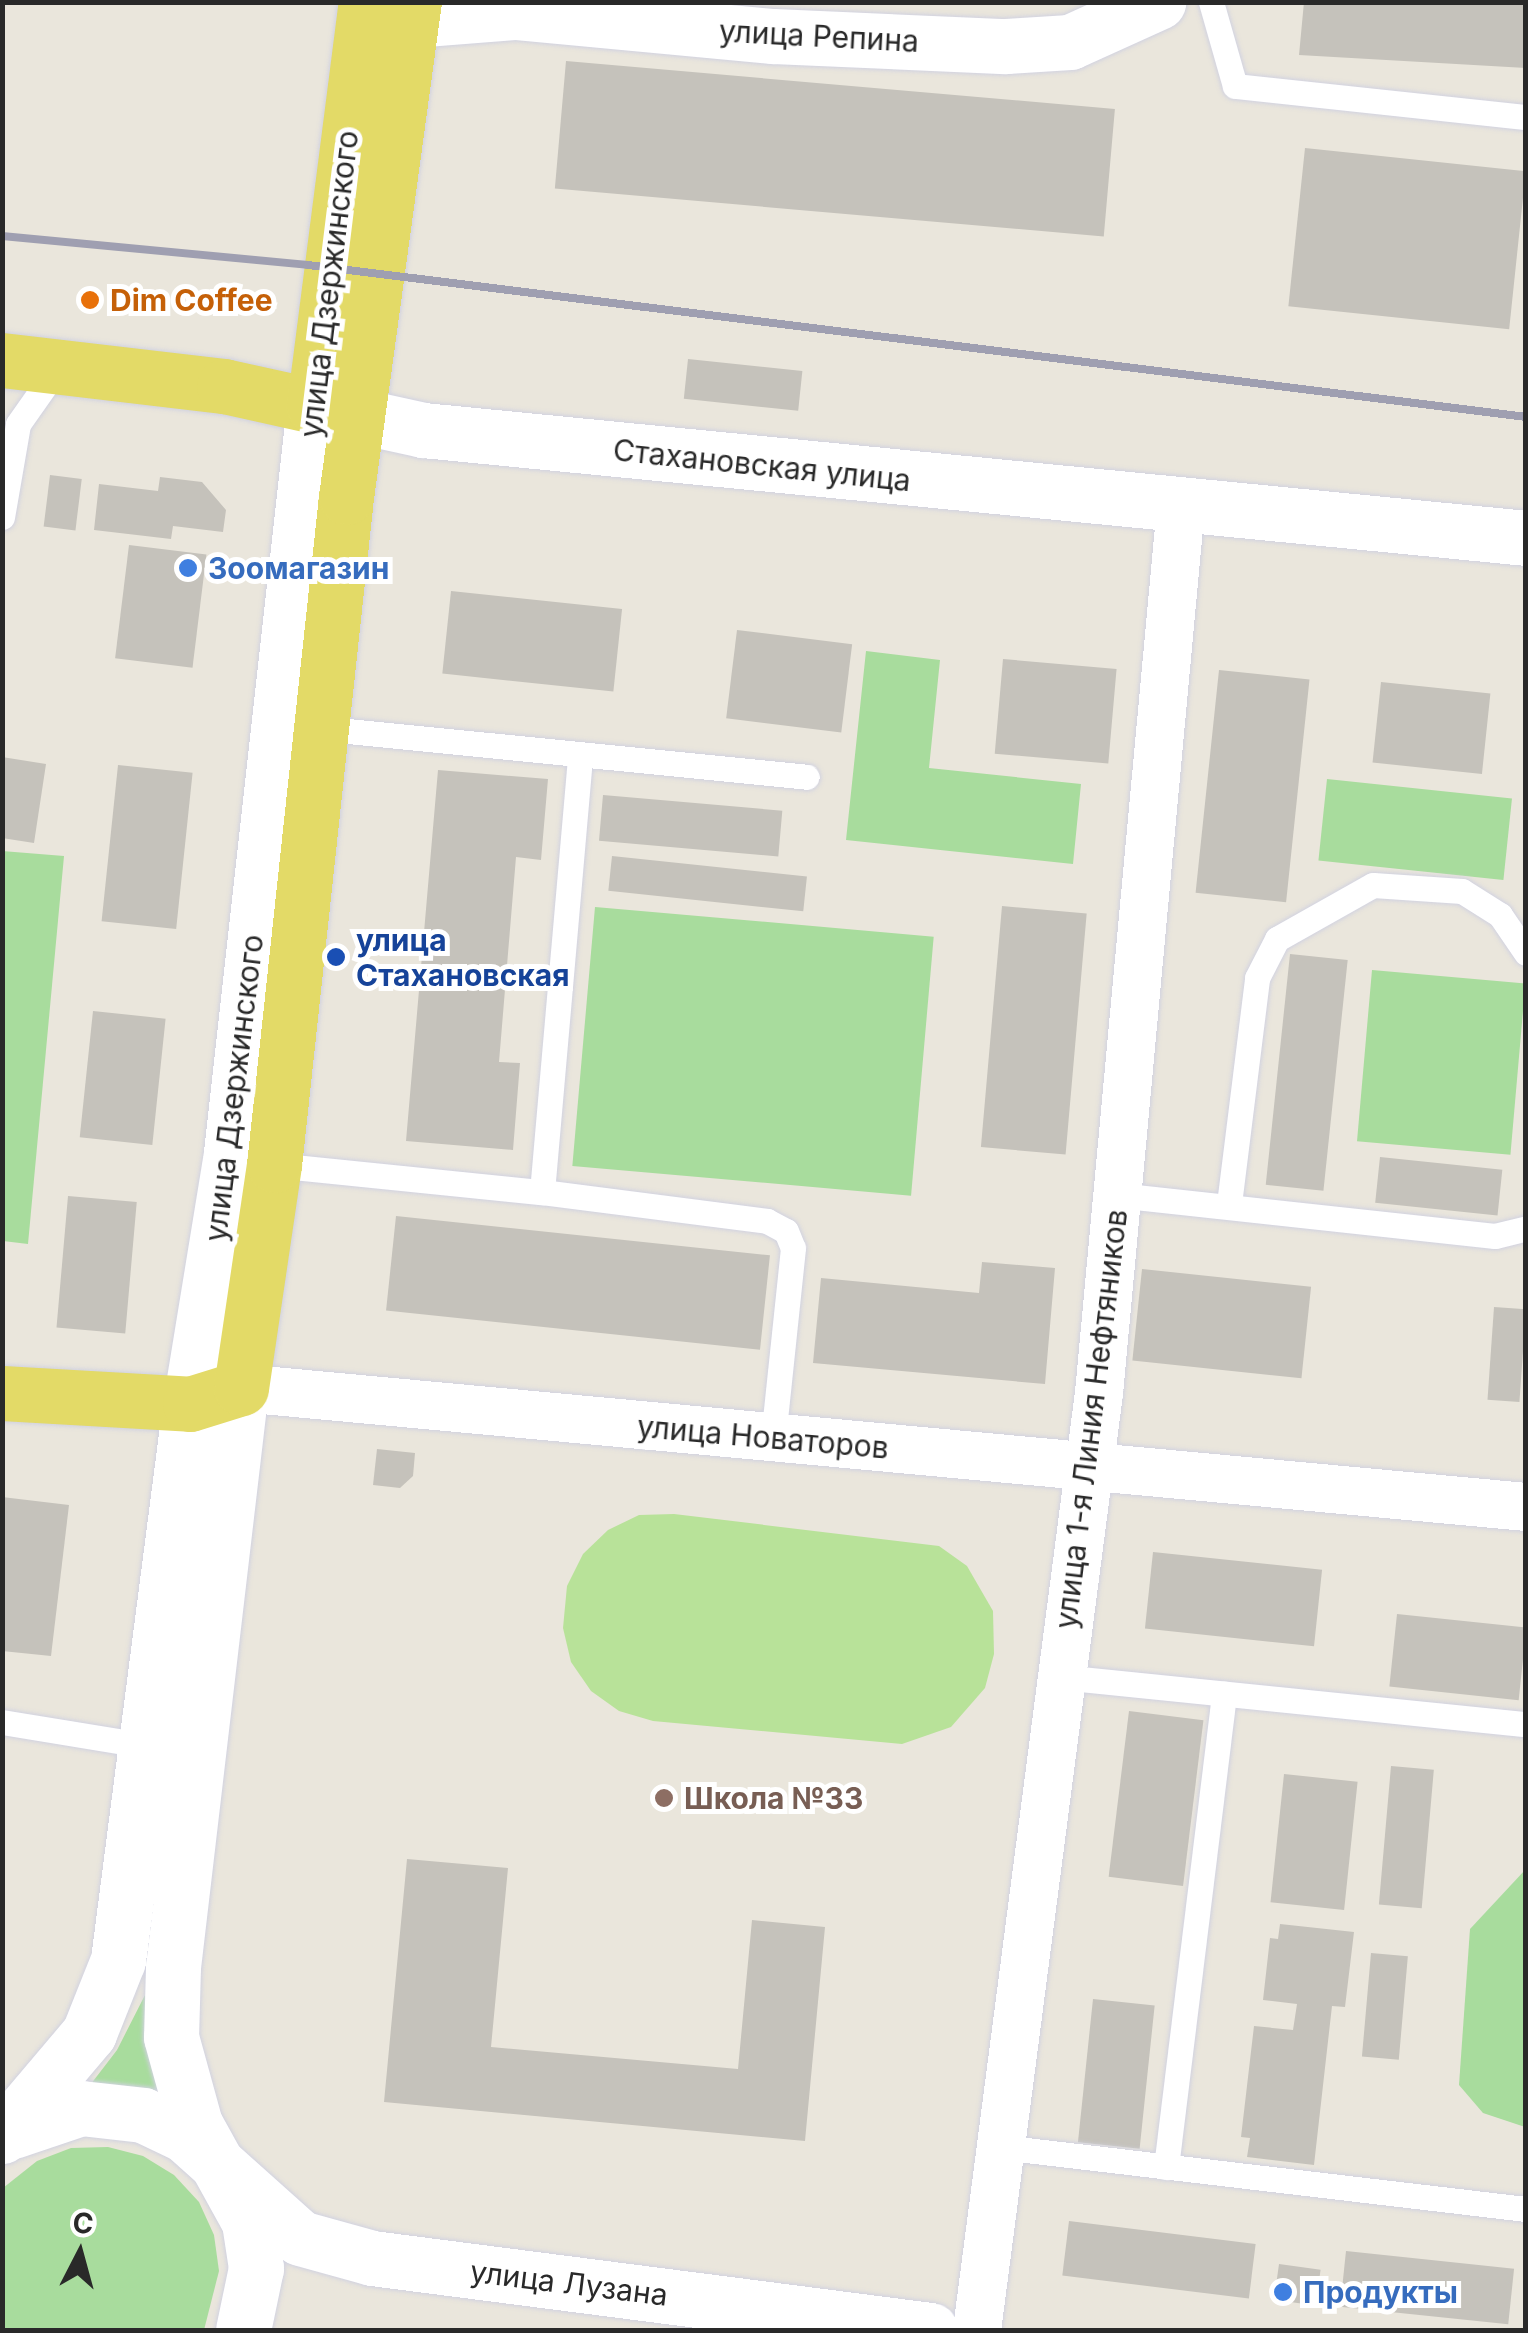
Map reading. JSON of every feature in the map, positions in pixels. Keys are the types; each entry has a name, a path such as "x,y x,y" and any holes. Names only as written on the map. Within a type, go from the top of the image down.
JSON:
{"main road":[{"name":"улица Репина","path":"397,8 518,7 772,36 1006,46 1070,42 1158,2"},
{"name":"улица Дзержинского","path":"243,2330 255,2253 244,2207 195,2124 171,2037 173,1967 231,1153 397,8"},
{"name":"Стахановская улица","path":"2,360 224,386 423,430 1526,538"},
{"name":"улица Дзержинского","path":"2,2137 66,2066 106,2004 118,1960 149,1746 216,1396 274,1165 318,728 336,411"},
{"name":"улица Новаторов","path":"2,1394 216,1396"},
{"name":"улица Дзержинского","path":"2,2137 50,2114 112,2109 172,2128 225,2172"},
{"name":"улица Лузана","path":"225,2172 300,2238 372,2258 930,2330"}],"street":[{"name":"улица 1-я Линия Нефтяников","path":"977,2330 1089,1463 1181,505"},
{"name":"улица Новаторов","path":"216,1396 1089,1463 1526,1507"}],"lane":[{"path":"1212,2 1235,86 1526,117"},
{"path":"2,517 18,424 58,366"},
{"path":"318,728 807,777"},
{"path":"542,1192 580,755"},
{"path":"1229,1204 1258,978 1277,938 1373,885 1462,891 1500,914 1526,953"},
{"path":"274,1165 542,1192 767,1221 786,1231 793,1248 773,1439"},
{"path":"1117,1195 1229,1204 1495,1236 1526,1228"},
{"path":"1061,1676 1526,1724"},
{"path":"1166,2167 1224,1694"},
{"path":"2,1722 149,1746"},
{"path":"1000,2147 1526,2210"}],"green space":[{"path":"866,651 940,660 929,768 1081,784 1073,864 846,840"},
{"path":"1327,779 1512,798 1503,880 1318,861"},
{"path":"2,851 64,856 28,1244 3,1241"},
{"path":"595,907 934,937 911,1196 572,1166"},
{"path":"1372,970 1525,983 1510,1155 1357,1141"},
{"path":"674,1514 939,1546 967,1566 993,1611 994,1654 985,1688 951,1727 902,1744 653,1721 619,1711 591,1691 571,1662 563,1628 567,1586 583,1554 608,1530 639,1515"},
{"path":"1525,1870 1525,2127 1483,2113 1459,2085 1470,1929"},
{"path":"145,1995 169,2109 84,2093 117,2050"},
{"path":"108,2147 143,2156 174,2175 199,2202 214,2235 219,2271 204,2330 3,2330 3,2188 37,2161 71,2148"}],"building":[{"path":"1304,2 1526,2 1526,68 1299,55"},
{"path":"566,61 1115,109 1104,237 555,189"},
{"path":"1305,148 1526,171 1509,329 1288,306"},
{"path":"688,359 802,371 798,411 684,399"},
{"path":"50,475 82,479 75,531 44,527"},
{"path":"160,477 202,482 226,510 223,532 173,526 171,539 94,530 99,484 158,491"},
{"path":"129,545 206,555 193,668 115,658"},
{"path":"451,591 622,609 613,692 442,674"},
{"path":"737,630 852,644 841,732 726,718"},
{"path":"1003,659 1117,669 1108,764 995,754"},
{"path":"1219,670 1310,680 1286,902 1196,893"},
{"path":"1381,682 1490,693 1482,774 1373,763"},
{"path":"2,757 46,764 34,843 2,838"},
{"path":"118,765 193,773 176,929 102,921"},
{"path":"438,770 548,779 541,860 516,857 499,1062 520,1063 513,1150 406,1141"},
{"path":"603,795 782,811 778,857 599,841"},
{"path":"612,856 807,876 803,911 608,891"},
{"path":"1002,906 1087,913 1066,1154 981,1147"},
{"path":"1290,954 1348,960 1323,1191 1266,1185"},
{"path":"93,1011 166,1019 152,1145 80,1137"},
{"path":"1380,1157 1502,1170 1498,1216 1375,1203"},
{"path":"68,1196 137,1202 125,1334 56,1327"},
{"path":"396,1216 770,1255 760,1350 386,1310"},
{"path":"982,1262 1055,1268 1045,1384 813,1363 821,1278 979,1293"},
{"path":"1142,1269 1311,1287 1301,1378 1132,1360"},
{"path":"1494,1307 1526,1309 1519,1402 1488,1400"},
{"path":"377,1449 415,1453 413,1476 400,1488 373,1485"},
{"path":"2,1497 69,1505 51,1656 2,1651"},
{"path":"1153,1552 1322,1570 1314,1646 1145,1629"},
{"path":"1397,1614 1526,1628 1519,1700 1389,1687"},
{"path":"1129,1711 1203,1720 1183,1886 1109,1877"},
{"path":"1391,1766 1434,1770 1422,1908 1379,1904"},
{"path":"1284,1774 1358,1782 1344,1910 1271,1902"},
{"path":"407,1859 508,1868 491,2047 738,2069 752,1920 825,1927 805,2141 384,2102"},
{"path":"1280,1924 1354,1932 1345,2007 1332,2006 1314,2165 1247,2157 1250,2138 1241,2137 1254,2026 1293,2030 1297,2004 1263,2000 1270,1938 1278,1939"},
{"path":"1371,1953 1408,1956 1399,2060 1362,2057"},
{"path":"1093,1999 1155,2005 1140,2149 1078,2142"},
{"path":"1069,2221 1256,2244 1249,2299 1062,2276"},
{"path":"1346,2251 1514,2269 1508,2324 1340,2307"},
{"path":"1279,2264 1321,2270 1316,2305 1274,2300"}],"railway":[{"path":"2,236 308,265 1526,417"}],"place":[{"name":"Dim Coffee","path":"90,300"},
{"name":"Зоомагазин","path":"188,568"},
{"name":"улица Стахановская","path":"336,957"},
{"name":"Школа №33","path":"664,1798"},
{"name":"Продукты","path":"1283,2292"}]}
